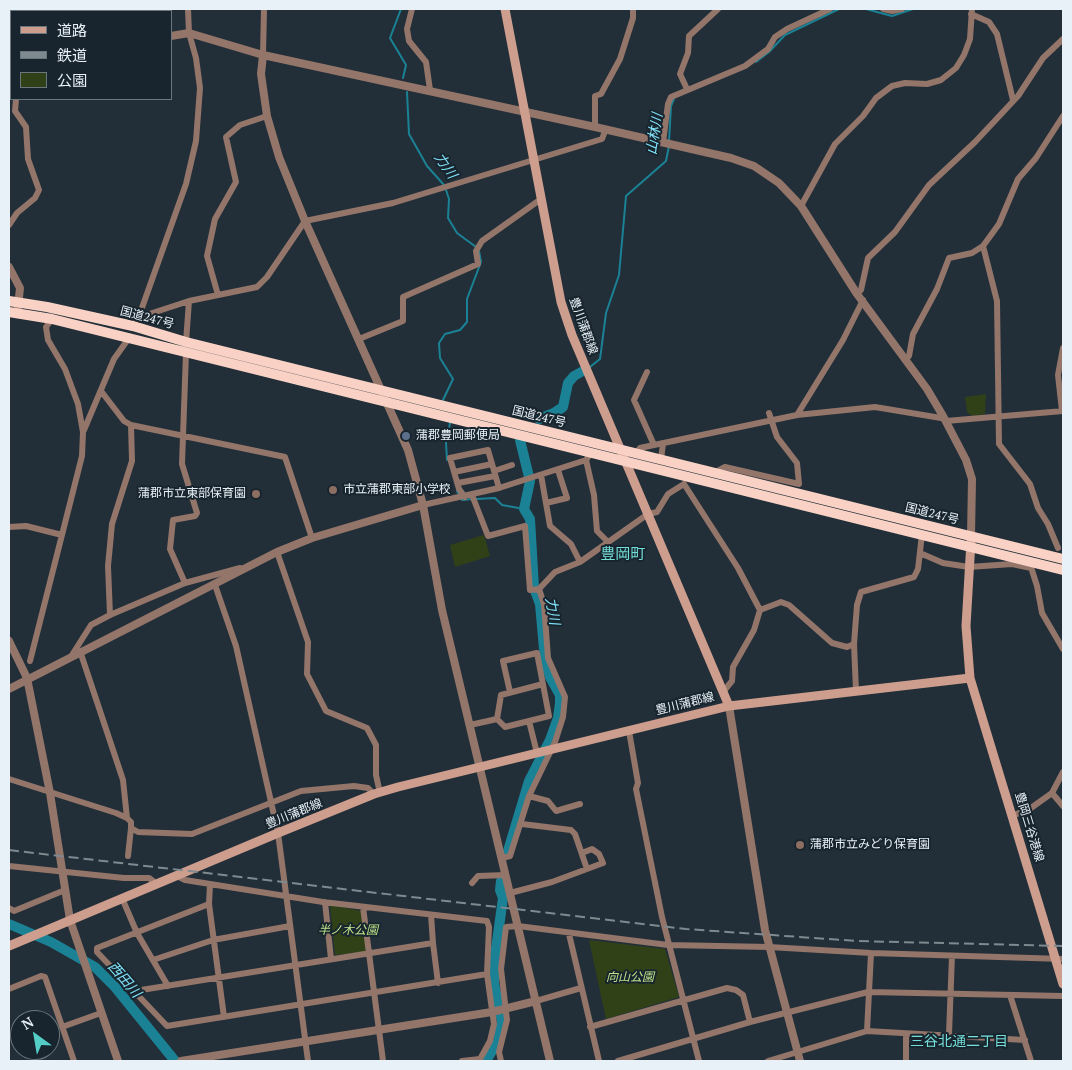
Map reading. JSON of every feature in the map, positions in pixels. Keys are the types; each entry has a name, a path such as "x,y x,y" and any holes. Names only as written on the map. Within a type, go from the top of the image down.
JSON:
{"highway":[{"name":"国道247号","path":"14,307 52,319 385,402 588,456 626,461 922,534 971,541 1063,559"},
{"name":"国道247号","path":"14,307 133,326 186,342 661,459 971,541 1030,564 1063,570"}],"main road":[{"name":"豊川蒲郡線","path":"9,946 278,833 377,794 729,706 572,335 560,302 535,160 505,9"},
{"name":"豊岡三谷港線","path":"971,541 966,626 970,678 1012,816 1059,959 1063,984"},
{"path":"729,706 970,678"}],"street":[{"path":"133,326 140,317 186,184 196,141 200,88 196,58 188,32 188,9"},
{"path":"264,9 261,74 266,116 279,157 305,221 408,450 423,505 442,610 550,1061"},
{"path":"412,9 407,29 409,41 426,62 430,90"},
{"path":"595,127 595,96 601,94 620,59 633,18 633,9"},
{"path":"687,89 680,74 688,53 689,36 718,9"},
{"path":"667,143 668,104 671,97 745,66 768,49 775,37 787,28 830,9"},
{"path":"883,9 892,12 902,9"},
{"path":"801,206 835,144 863,116 876,98 892,86 905,83 927,84 941,80 956,68 964,55 970,39 971,11 989,22 997,34 1013,100"},
{"path":"172,36 188,32 263,55 606,129 731,158 754,166 779,183 801,206 860,297 945,418 966,460 972,479 971,541"},
{"path":"797,415 844,340 860,297 868,258 903,223 930,185 975,142 1018,96 1043,58 1063,39"},
{"path":"9,224 17,213 35,198 38,190 28,159 26,127 15,112 16,100"},
{"path":"218,295 207,256 216,219 236,182 226,137 240,125 266,116"},
{"path":"905,360 909,356 913,334 937,289 949,258 954,259 972,253 983,246 999,224 1018,180 1036,158 1063,116"},
{"path":"140,317 188,301 257,286 267,277 305,221 393,203 535,160 602,138 606,129"},
{"path":"359,339 403,321 403,297 478,264 478,248 482,241 541,199"},
{"path":"983,246 997,301 999,444 1030,484 1038,508 1061,548 1051,556"},
{"path":"9,267 20,288 14,307"},
{"path":"186,342 188,301"},
{"path":"30,661 82,456 83,432 78,404 66,369 48,340 46,327 52,319"},
{"path":"83,432 114,360 128,338"},
{"path":"636,453 640,448 797,415 876,407 941,418 1063,411 1058,375 1063,348"},
{"path":"185,582 170,549 173,520 195,516 198,513 182,464 186,353"},
{"path":"647,372 634,400 654,445"},
{"path":"101,391 124,421 131,425 285,457 312,538"},
{"path":"714,473 726,467 799,484 797,463 777,437 769,413"},
{"path":"110,615 108,566 112,524 132,461 131,425"},
{"path":"661,459 663,444"},
{"path":"499,488 488,450 450,458 458,483 488,536 526,526 525,548 530,590 536,589 555,572 580,562 648,514 657,512 668,494 684,484 738,568 760,610 754,630 733,667 732,681 723,692"},
{"path":"9,689 27,678 215,585 244,567 276,552 312,538 423,505 467,498 558,470 588,456 597,531 608,542"},
{"path":"458,483 512,465"},
{"path":"454,472 494,470"},
{"path":"546,504 567,498 558,470"},
{"path":"541,475 550,526 571,544 580,562"},
{"path":"9,527 26,526 62,535"},
{"path":"856,691 854,644 857,605 861,592 914,577 920,553 922,534"},
{"path":"276,552 308,642 307,674 326,711 367,728 376,745 377,794"},
{"path":"920,553 943,563 969,568 1030,564 1037,586 1042,613 1063,649"},
{"path":"72,655 92,625 110,615 185,582 244,567"},
{"path":"215,585 236,646 278,833 308,1061"},
{"path":"502,858 510,856 544,752 563,717 565,696 548,658 544,604 536,589"},
{"path":"760,610 781,602 789,605 832,643 847,647 854,644"},
{"path":"9,641 27,678 50,793 70,920 118,1061"},
{"path":"80,651 123,780 127,818"},
{"path":"497,719 505,727 550,716 537,653 504,661 510,692"},
{"path":"497,719 501,694 543,684"},
{"path":"729,706 769,947 800,1061"},
{"path":"470,725 497,719"},
{"path":"529,721 544,752"},
{"path":"629,731 638,783 636,788 668,945 699,1061"},
{"path":"1012,816 1031,808 1052,793 1063,772"},
{"path":"9,778 127,818 131,822 128,856"},
{"path":"131,828 138,832 192,834 302,791 342,786 368,788 377,794"},
{"path":"1052,793 1063,806"},
{"path":"529,796 548,801 556,811 580,804"},
{"path":"522,824 571,830 575,834 587,869"},
{"path":"510,892 552,882 603,862 599,854 592,849 582,853"},
{"path":"9,866 124,878 149,878 157,884"},
{"path":"472,883 478,876 506,875"},
{"path":"177,876 185,880 325,902 487,921 490,927 487,974 494,1024 490,1041 480,1060 462,1061"},
{"path":"210,884 209,904 224,1017"},
{"path":"9,908 14,911 65,890"},
{"path":"122,898 137,933 168,986"},
{"path":"325,902 331,959"},
{"path":"209,904 98,948 96,952 167,1026 487,974"},
{"path":"363,907 383,1061"},
{"path":"431,914 438,983"},
{"path":"152,960 213,940 290,926"},
{"path":"502,1061 499,1052 506,1029 500,969 506,927 518,926 569,934 585,933 668,945 769,947 871,953 1059,959"},
{"path":"569,934 599,1061"},
{"path":"135,991 433,943"},
{"path":"867,1031 871,953"},
{"path":"949,1034 952,956"},
{"path":"9,989 41,976 45,977 74,1061"},
{"path":"184,1061 492,1012 581,988"},
{"path":"590,1028 727,988 736,990 743,995 750,1022"},
{"path":"618,1061 750,1022 868,992 1063,996"},
{"path":"1010,995 1031,1061"},
{"path":"62,1027 101,1013"},
{"path":"768,1061 867,1031 906,1034 949,1034 1024,1040"},
{"path":"906,1034 906,1061"}],"green space":[{"path":"986,394 985,414 972,416 967,412 965,397"},
{"path":"484,535 490,556 455,567 450,545"},
{"name":"半ノ木公園","path":"330,905 361,911 368,952 335,955"},
{"name":"向山公園","path":"589,940 665,949 679,997 606,1019"}],"waterway":[{"name":"力川","path":"401,9 390,38 406,65 403,78"},
{"name":"山林川","path":"756,62 769,52 785,35 839,9"},
{"name":"山林川","path":"866,9 892,16 913,9"},
{"name":"力川","path":"407,92 409,134 427,166 444,185"},
{"name":"山林川","path":"669,141 671,106 674,99"},
{"name":"山林川","path":"590,367 600,359 606,313 619,275 626,196 666,161 669,146"},
{"name":"力川","path":"446,190 449,199 448,218 457,233 476,247"},
{"name":"力川","path":"443,400 453,379 440,358 439,343 445,334 460,330 467,322 467,299 481,262 479,251"},
{"name":"山林川","path":"539,419 563,407 568,383 574,376 583,371"},
{"name":"力川","path":"447,460 446,443 450,423"},
{"name":"力川","path":"508,851 529,781 550,740 558,718 560,703 560,695 550,677 545,660 540,604 534,588 530,519 524,509 530,481 520,440"},
{"name":"力川","path":"457,491 462,500 472,499"},
{"name":"力川","path":"476,499 495,498 502,505 524,509"},
{"name":"力川","path":"486,1061 498,1041 502,1022 494,983 494,963 503,898 500,890 501,881"},
{"name":"西田川","path":"9,924 51,942 95,967 115,987 175,1061"}],"railway":[{"path":"9,850 686,929 857,941 1063,946"}],"place":[{"name":"蒲郡豊岡郵便局","path":"406,436"},
{"name":"市立蒲郡東部小学校","path":"333,490"},
{"name":"蒲郡市立東部保育園","path":"256,494"},
{"name":"蒲郡市立みどり保育園","path":"800,845"}],"district":[{"name":"豊岡町","path":"623,555"},
{"name":"三谷北通二丁目","path":"959,1042"}]}
